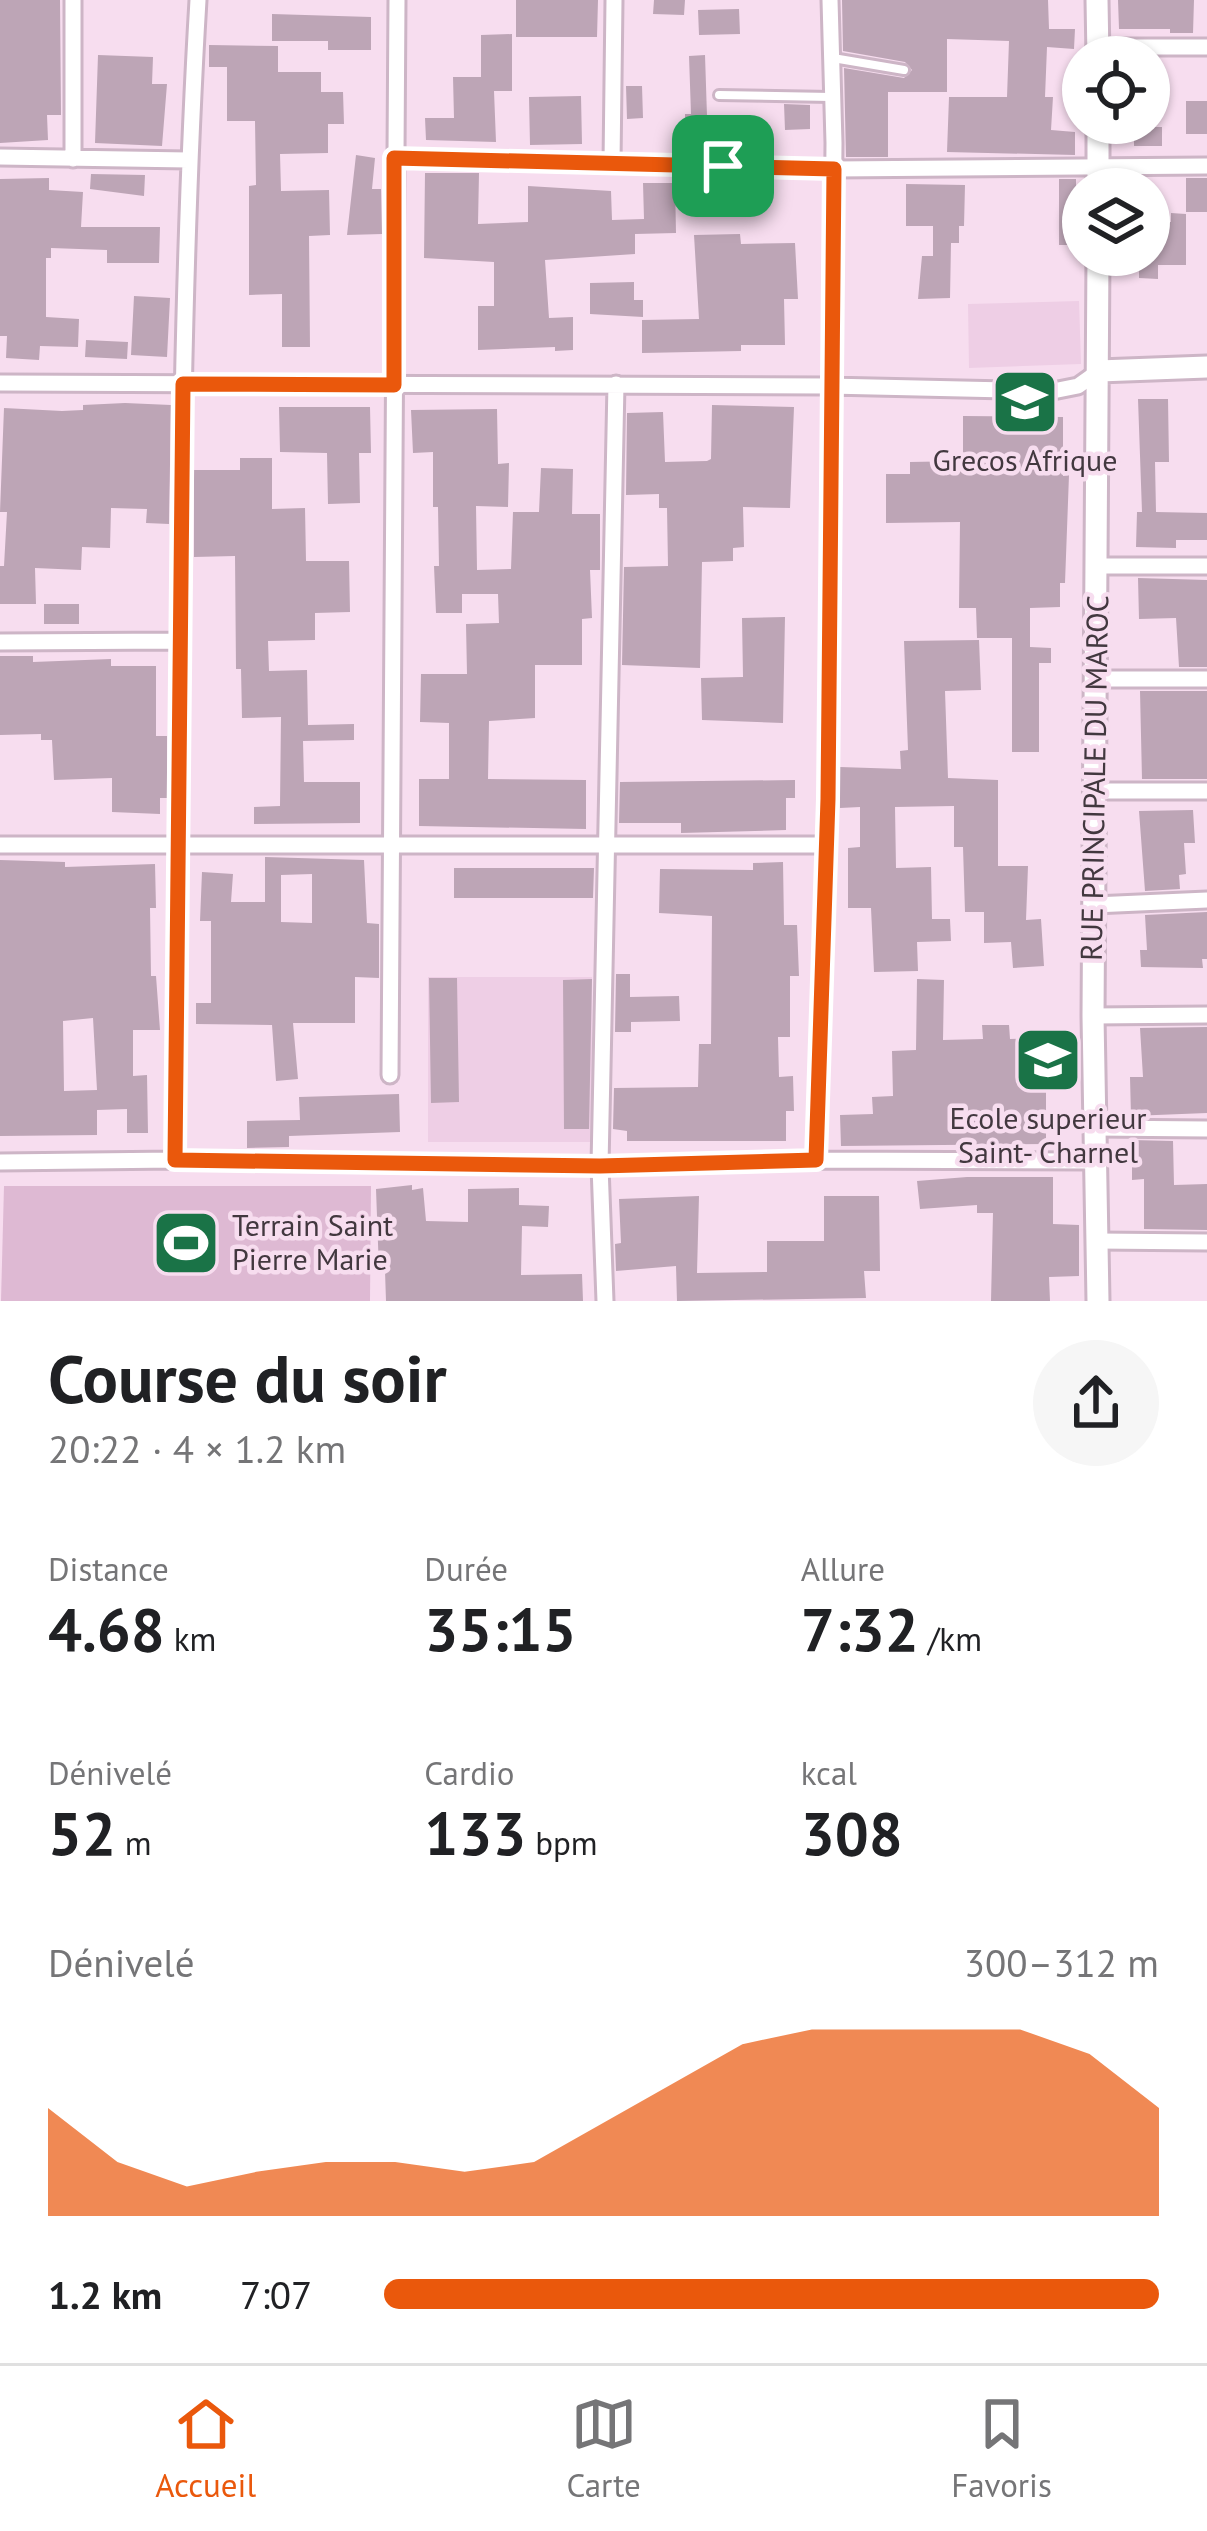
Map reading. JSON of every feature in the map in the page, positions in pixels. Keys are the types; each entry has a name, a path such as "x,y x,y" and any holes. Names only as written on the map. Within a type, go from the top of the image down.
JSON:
{"street":[{"path":"73,0 73,159"},
{"path":"175,1160 183,384 188,160 198,0"},
{"path":"390,1075 397,0"},
{"path":"612,163 614,0"},
{"path":"816,1160 826,845 834,169 830,0"},
{"path":"1097,0 1098,36"},
{"path":"1170,48 1207,46"},
{"path":"0,158 188,160"},
{"path":"394,158 1062,178"},
{"path":"1170,170 1207,166"},
{"name":"RUE PRINCIPALE DU MAROC","path":"1098,276 1093,1016 1098,1301"},
{"path":"0,383 1066,390 1099,371 1207,367"},
{"path":"605,1301 600,1166 616,384"},
{"path":"1097,566 1207,566"},
{"path":"0,642 179,641"},
{"path":"1096,679 1207,679"},
{"path":"1096,791 1207,791"},
{"path":"0,845 826,845"},
{"path":"1094,905 1207,901"},
{"path":"1093,1016 1207,1015"},
{"path":"1095,1128 1207,1129"},
{"path":"0,1162 600,1166 816,1160 1095,1161"},
{"path":"1097,1241 1207,1242"}],"lane":[{"path":"832,58 904,70"},
{"path":"719,94 832,97"}],"shaded area":[{"path":"1079,301 1081,364 969,368 968,304"},
{"path":"428,977 592,977 593,1142 428,1142"},
{"name":"Terrain Saint Pierre Marie","path":"4,1186 371,1186 370,1301 1,1301"}],"building":[{"path":"0,0 60,0 61,115 47,115 48,140 0,143"},
{"path":"516,0 598,0 597,37 516,37"},
{"path":"654,0 685,0 684,15 653,14"},
{"path":"842,0 1048,0 1049,29 1075,29 1075,36 1062,36 1062,48 1047,47 1045,97 1053,97 1051,130 1062,131 1062,144 1075,144 1075,155 947,152 949,97 1007,97 1009,41 947,39 947,92 888,92 888,157 846,157 844,68 904,78 912,70 905,62 843,51"},
{"path":"1118,0 1194,0 1193,33 1119,29"},
{"path":"739,9 740,34 699,35 698,10"},
{"path":"272,14 371,17 371,50 328,50 328,41 272,41"},
{"path":"512,34 512,91 494,91 496,142 426,140 425,118 454,118 453,77 481,77 481,35"},
{"path":"209,45 278,46 278,72 321,72 321,92 343,92 344,124 328,124 328,153 280,154 281,191 329,190 330,235 309,236 310,347 282,347 282,294 249,295 249,186 256,185 255,121 227,121 227,67 209,67"},
{"path":"98,55 153,57 152,84 167,84 162,146 95,143"},
{"path":"705,55 707,116 735,115 736,133 685,135 685,114 691,114 689,56"},
{"path":"626,86 642,86 643,118 627,119"},
{"path":"581,96 582,144 530,145 529,97"},
{"path":"1186,101 1207,101 1207,134 1186,134"},
{"path":"784,104 810,105 810,129 785,130"},
{"path":"356,155 375,158 372,189 381,189 382,234 347,235"},
{"path":"425,173 479,173 478,224 528,222 528,186 611,191 612,220 644,219 643,183 675,183 676,233 635,234 635,254 545,260 549,318 573,317 573,350 478,350 478,306 494,306 494,262 424,258"},
{"path":"91,174 145,175 144,196 90,189"},
{"path":"49,178 49,190 83,192 81,227 160,227 159,263 107,263 107,250 51,248 51,258 46,258 46,317 79,319 78,347 40,346 39,360 6,358 7,336 0,336 0,179"},
{"path":"1186,178 1207,178 1207,212 1186,212"},
{"path":"1059,179 1062,179 1062,245"},
{"path":"906,184 965,185 964,226 959,226 959,243 951,243 950,298 918,299 922,256 933,256 933,226 906,226"},
{"path":"1171,213 1186,214 1186,265 1170,265"},
{"path":"740,234 741,244 795,243 798,299 784,299 785,345 642,353 642,320 699,319 694,235"},
{"path":"634,282 634,300 643,300 643,317 590,314 590,283"},
{"path":"134,296 170,298 167,357 131,355"},
{"path":"86,340 128,342 127,359 85,357"},
{"path":"1138,399 1168,399 1169,462 1155,462 1156,512 1207,513 1207,540 1176,540 1176,548 1136,547 1137,512 1142,512"},
{"path":"125,403 171,405 169,524 146,523 147,509 111,508 110,548 82,547 81,570 35,568 36,604 0,604 7,512 0,512 4,408 62,411"},
{"path":"712,405 794,407 790,508 743,507 744,547 733,548 733,561 702,562 700,668 622,665 624,567 668,566 667,508 659,508 659,494 626,495 627,413 663,412 665,462 707,461 711,459"},
{"path":"279,407 370,407 371,453 359,453 360,503 328,504 327,453 280,452"},
{"path":"497,409 498,464 509,463 508,507 476,506 477,570 511,569 513,512 539,512 541,468 573,469 572,514 600,514 600,570 590,570 592,618 582,619 582,665 535,665 535,718 489,721 488,779 586,780 586,829 419,826 419,779 449,779 449,723 420,722 421,674 467,674 466,624 499,623 498,594 462,594 462,613 436,613 438,507 433,507 433,452 413,453 411,410"},
{"path":"963,416 1063,417 1063,476 1069,475 1065,583 1060,583 1060,607 1030,608 1030,647 1051,648 1051,663 1039,663 1039,752 1012,752 1012,638 977,638 976,608 959,608 960,522 886,523 886,474 910,474 910,462 963,461"},
{"path":"240,458 272,458 272,509 305,508 306,561 349,561 350,612 315,613 315,640 268,641 269,671 307,670 308,725 354,724 354,740 303,741 304,782 360,782 360,823 254,824 254,807 280,806 281,717 242,718 241,669 236,669 235,556 194,557 194,470 240,470"},
{"path":"1138,578 1207,580 1207,667 1179,667 1176,618 1139,619"},
{"path":"44,604 79,604 79,624 44,624"},
{"path":"785,617 783,723 702,720 701,678 743,677 742,618"},
{"path":"979,640 981,690 945,691 948,778 998,780 998,866 1028,866 1026,920 1041,919 1044,966 1013,968 1011,942 984,943 984,912 965,912 963,847 954,847 954,806 895,807 896,868 931,867 932,919 950,919 951,941 917,942 918,971 874,972 871,908 848,908 848,848 860,847 860,807 840,808 840,767 901,769 900,751 908,750 904,641"},
{"path":"0,656 33,656 33,662 111,659 111,666 156,666 156,736 167,736 167,798 160,798 160,814 112,812 112,778 54,780 52,740 41,740 41,734 0,735"},
{"path":"1140,691 1207,691 1207,779 1142,779"},
{"path":"795,780 795,798 786,798 786,830 681,833 681,823 619,823 620,782"},
{"path":"1193,810 1195,843 1184,843 1186,874 1179,875 1180,889 1145,891 1139,811"},
{"path":"265,857 364,860 367,923 379,924 379,978 355,977 355,1023 293,1023 298,1079 276,1081 272,1025 196,1024 196,1003 211,1003 211,921 200,921 202,872 233,874 231,902 265,902","holes":["312,874 312,923 281,922 281,875"]},
{"path":"0,860 65,862 65,867 155,864 151,976 156,976 160,1030 133,1030 133,1076 147,1075 148,1133 127,1133 127,1109 97,1110 97,1135 0,1136","holes":["93,1018 97,1090 64,1091 63,1021"]},
{"path":"783,862 784,925 797,925 799,976 790,976 790,1037 778,1037 779,1077 793,1076 794,1111 786,1111 786,1141 627,1141 627,1131 613,1129 614,1088 698,1087 699,1044 711,1044 712,916 659,913 660,869 753,870 753,863"},
{"path":"454,868 594,868 593,898 454,898"},
{"path":"1207,912 1203,968 1141,967 1140,950 1147,950 1145,915"},
{"path":"616,974 630,974 630,997 679,996 680,1021 631,1022 631,1032 615,1032"},
{"path":"429,978 457,978 459,1102 431,1103"},
{"path":"592,979 589,1129 564,1129 563,980"},
{"path":"917,979 944,980 943,1040 983,1039 982,1025 1009,1025 1010,1039 1064,1037 1066,1087 1046,1087 1046,1144 841,1146 840,1115 873,1114 872,1097 893,1096 892,1051 916,1050"},
{"path":"1207,1027 1207,1113 1131,1116 1130,1077 1143,1077 1140,1028"},
{"path":"399,1094 400,1132 289,1136 289,1147 247,1148 247,1121 300,1120 299,1097"},
{"path":"1132,1140 1173,1141 1174,1185 1207,1184 1207,1230 1144,1229 1144,1179 1132,1180"},
{"path":"1053,1177 1053,1224 1079,1225 1079,1276 1049,1277 1050,1301 991,1301 993,1213 977,1213 977,1205 920,1209 917,1181"},
{"path":"412,1185 412,1190 423,1188 426,1221 468,1222 468,1189 519,1188 519,1205 549,1206 548,1227 522,1226 521,1275 582,1274 583,1301 386,1301 385,1271 379,1271 376,1189"},
{"path":"699,1196 697,1273 767,1272 767,1241 824,1241 824,1196 879,1196 880,1271 864,1271 866,1298 677,1301 676,1266 616,1271 615,1244 621,1243 619,1199"}],"place":[{"name":"Grecos Afrique","path":"1025,402"},
{"name":"Ecole superieur Saint- Charnel","path":"1048,1060"},
{"name":"Terrain Saint Pierre Marie","path":"186,1243"}],"route":[{"path":"394,158 723,166 834,169 828,799 816,1160 600,1166 175,1160 183,384 394,385 394,158"}]}
